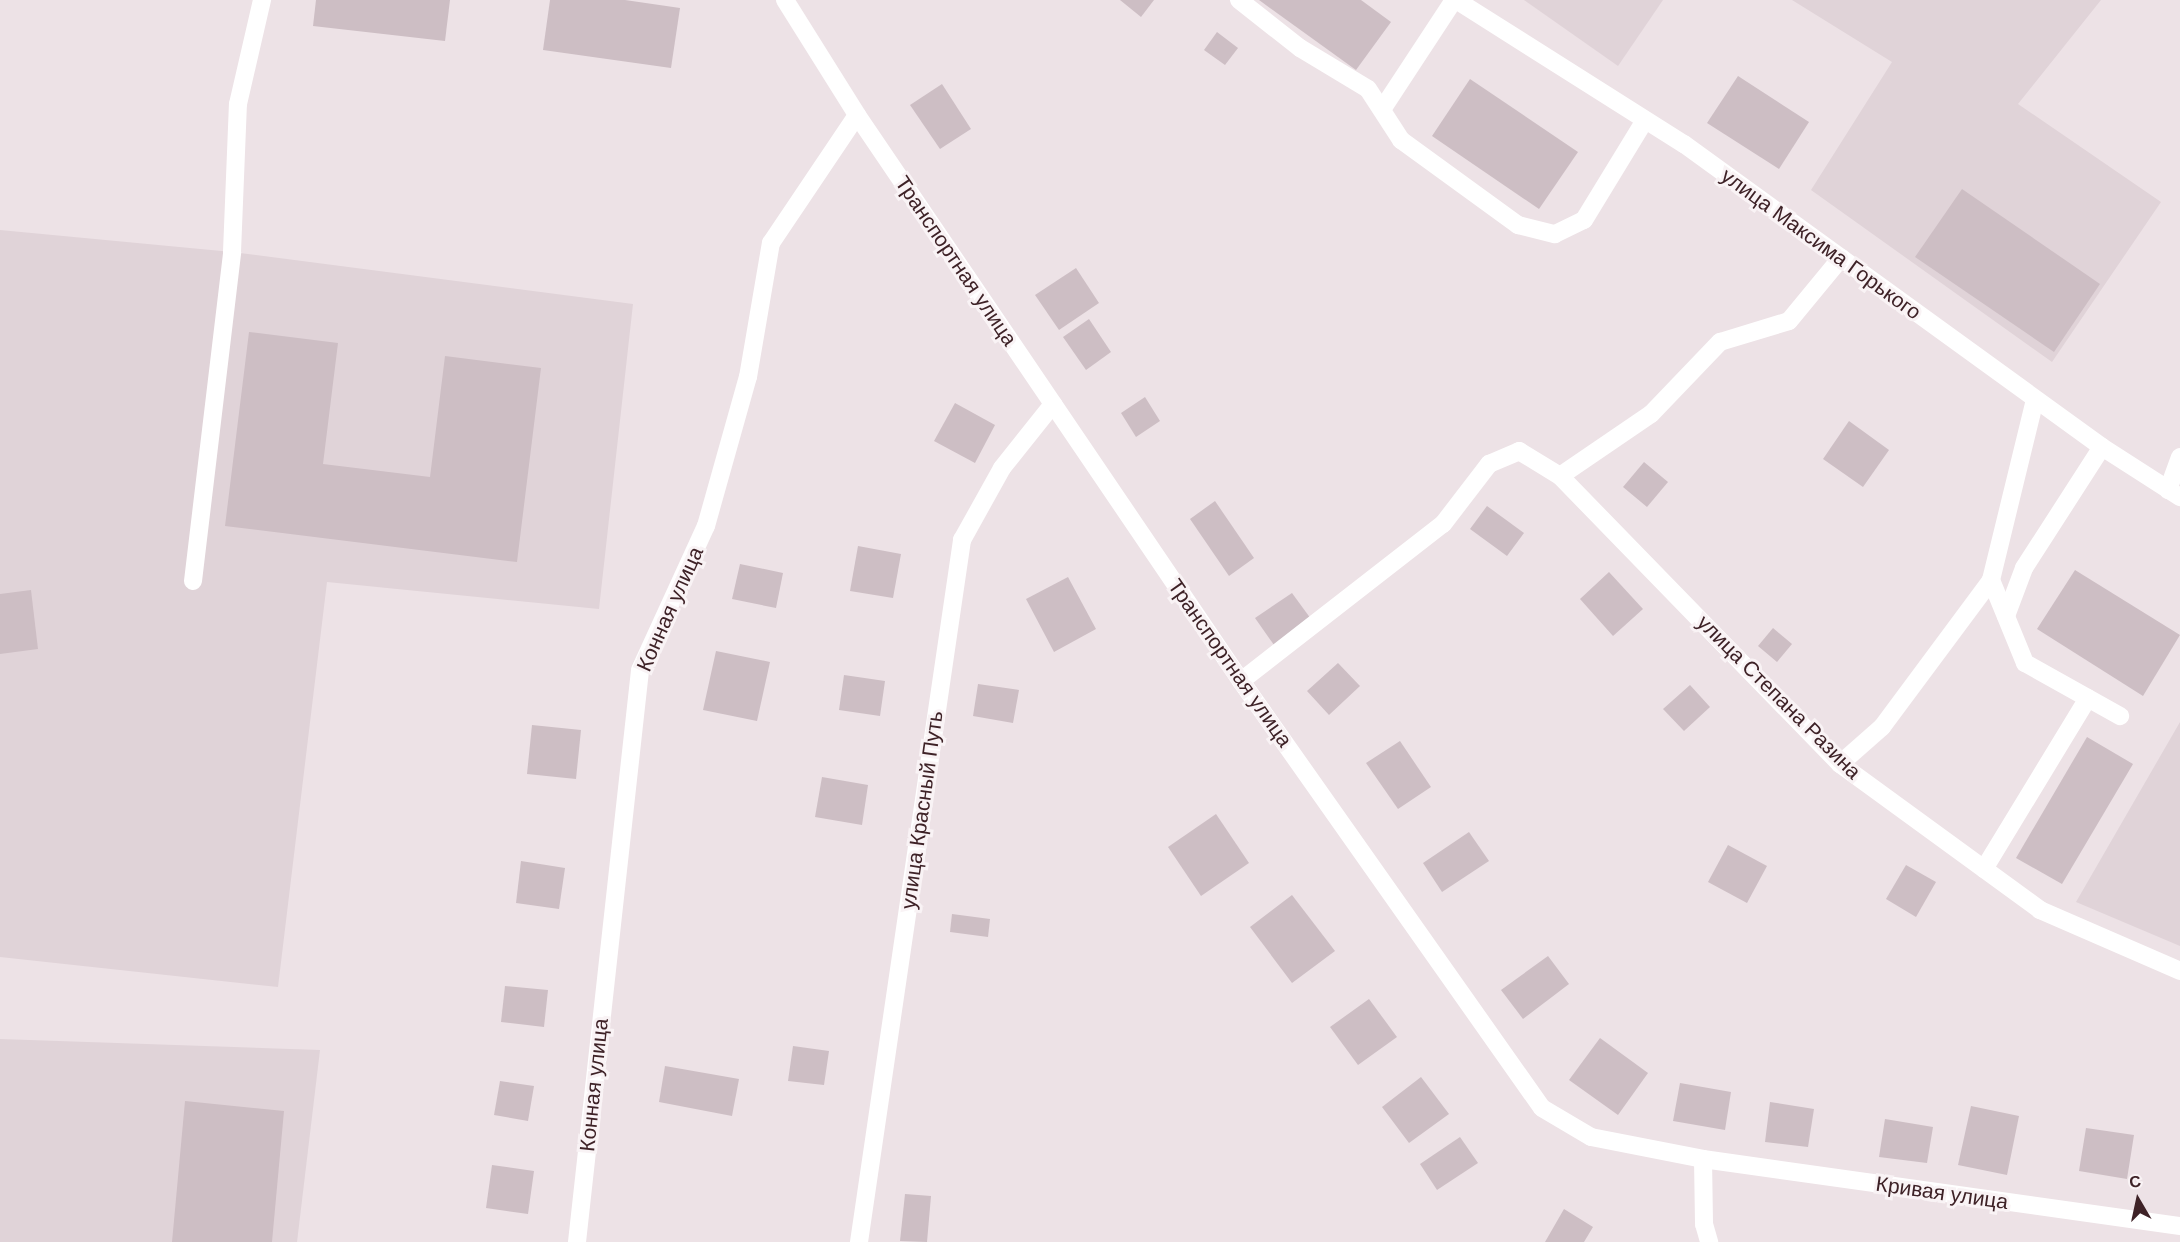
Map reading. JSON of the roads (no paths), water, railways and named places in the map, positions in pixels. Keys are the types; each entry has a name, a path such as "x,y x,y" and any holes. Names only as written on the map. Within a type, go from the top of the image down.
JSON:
{"street":[{"path":"193,581 232,252 238,104 262,0"},
{"name":"Транспортная улица","path":"785,0 857,116 1241,681 1542,1108 1591,1137 1703,1159"},
{"path":"1239,0 1300,48 1368,89 1383,108 1401,140 1518,225 1555,234 1584,220 1645,120"},
{"path":"1383,108 1455,0"},
{"name":"улица Максима Горького","path":"1455,0 1645,120 1841,258 2102,447 2174,494"},
{"name":"Конная улица","path":"577,1242 640,670 706,526 748,377 771,243 857,116"},
{"path":"1560,476 1651,414 1720,342 1789,321 1841,258"},
{"path":"1840,764 1882,728 1991,579 2035,399"},
{"name":"улица Красный Путь","path":"860,1242 962,540 1002,468 1053,405"},
{"path":"2006,616 2024,568 2102,447"},
{"name":"улица Степана Разина","path":"1241,681 1443,525 1489,464 1519,451 1560,476 1840,764 2040,910 2180,971"},
{"path":"2174,494 2180,457"},
{"path":"1991,579 2025,663 2120,716"},
{"path":"1983,869 2088,698"},
{"path":"1703,1159 1704,1224 1709,1242"},
{"name":"Кривая улица","path":"1703,1159 2180,1226"}]}
